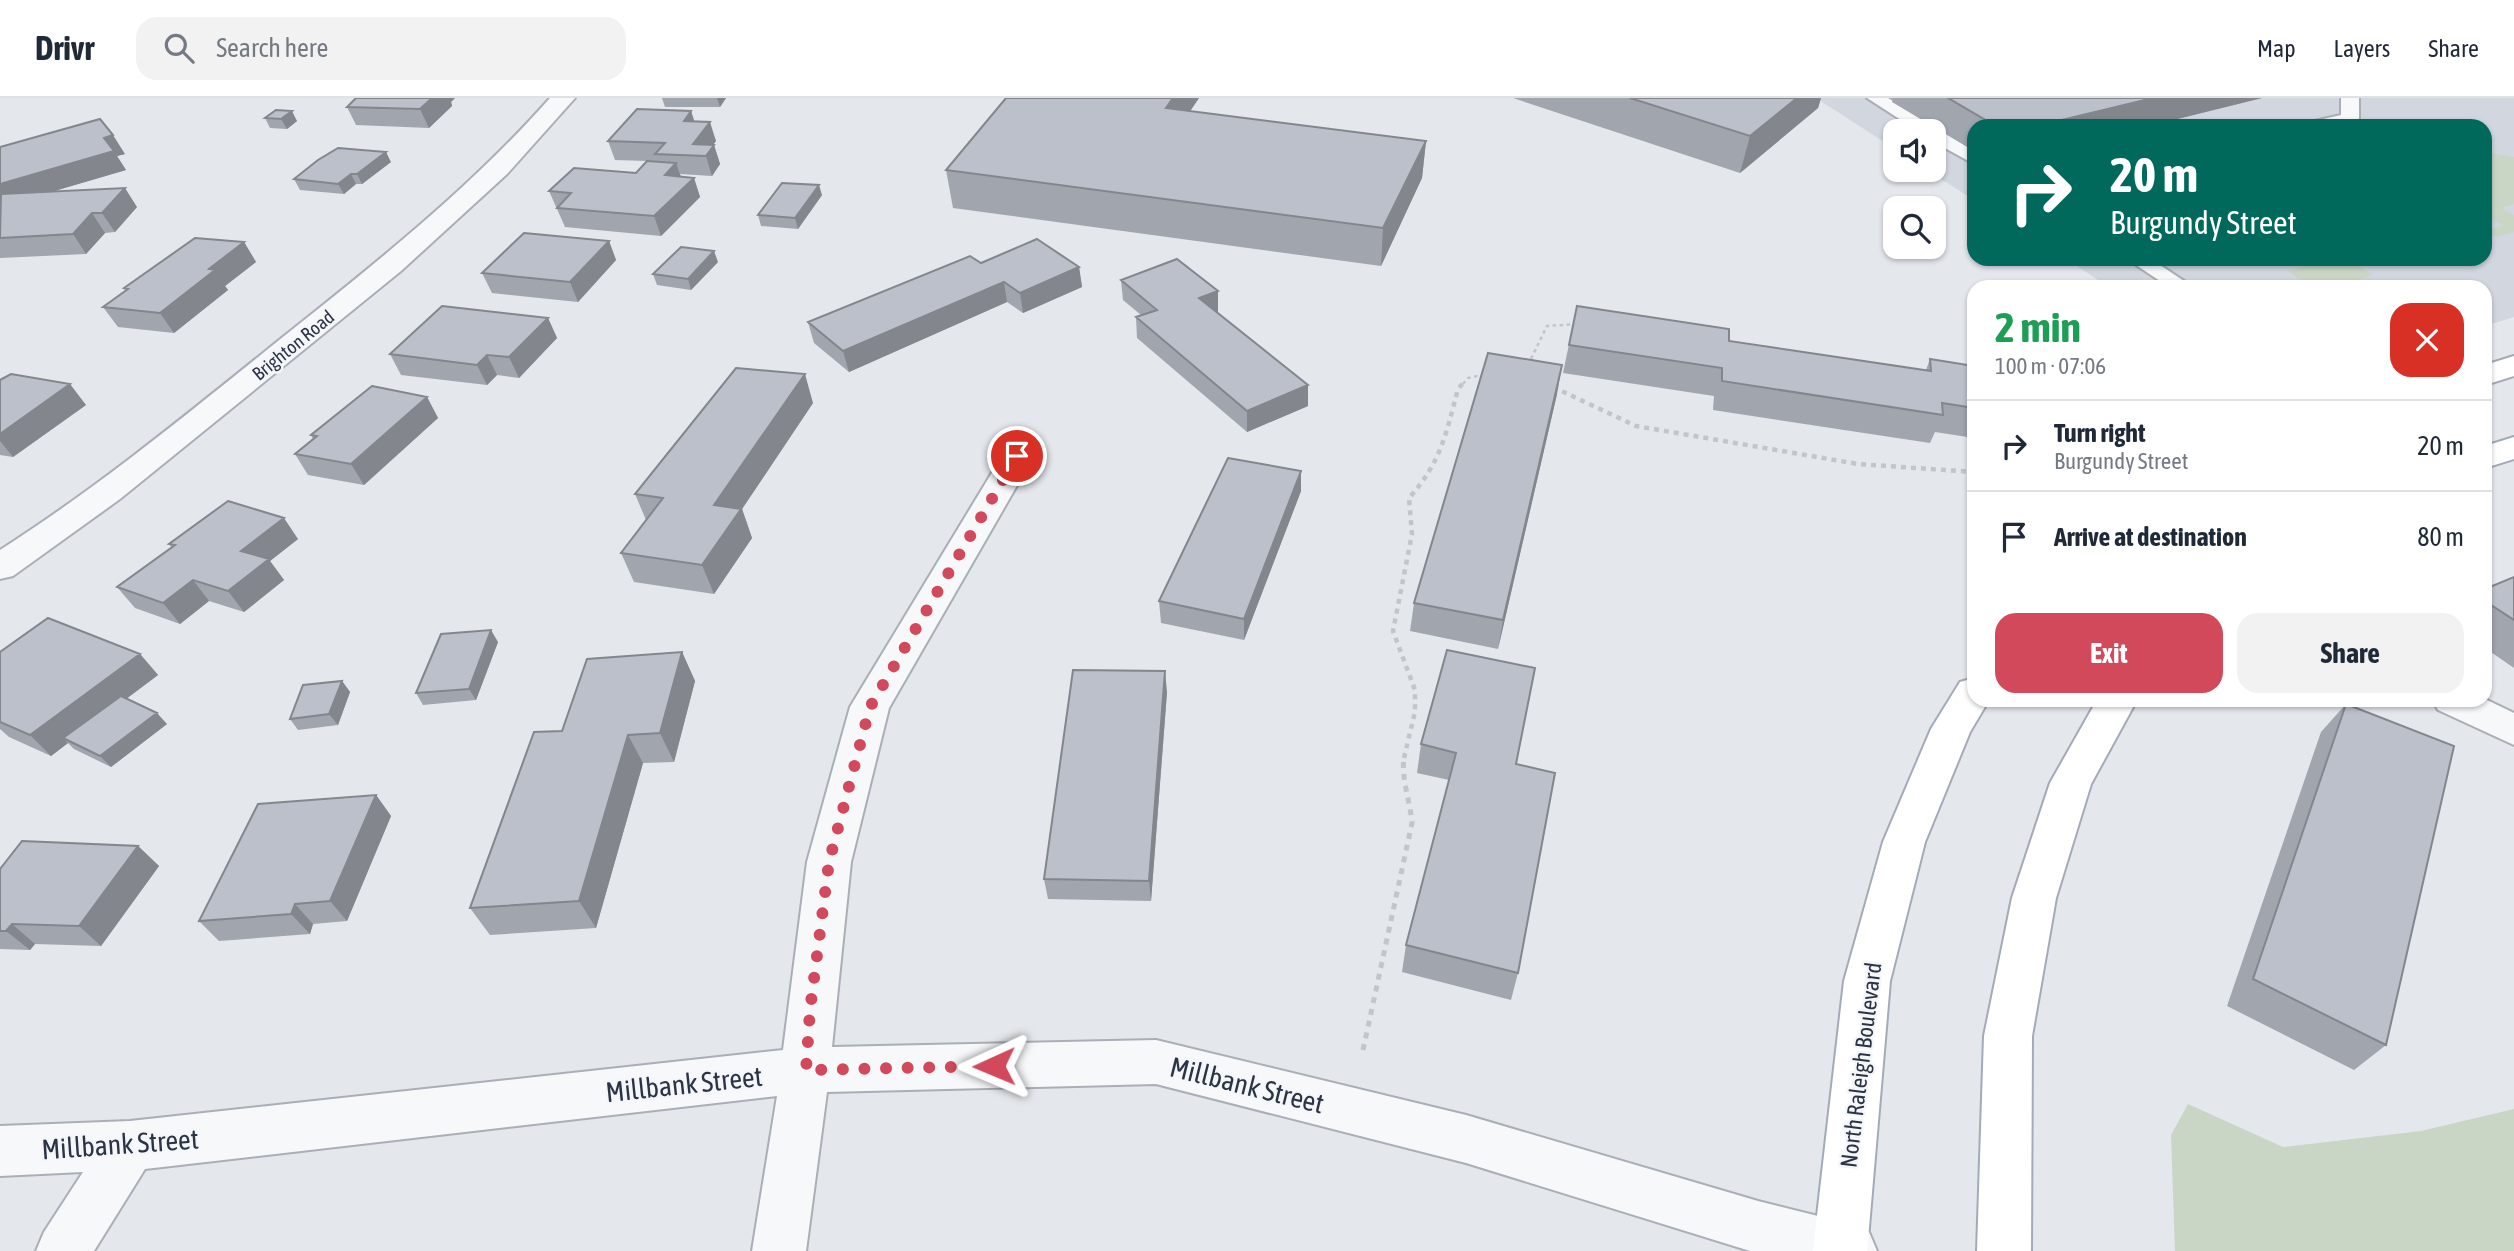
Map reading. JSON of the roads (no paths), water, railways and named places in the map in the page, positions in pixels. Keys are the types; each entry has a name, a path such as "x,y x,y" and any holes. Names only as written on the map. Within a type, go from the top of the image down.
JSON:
{"main road":[{"path":"2492,373 2514,365"},
{"path":"2492,455 2514,447"},
{"name":"North Raleigh Boulevard","path":"1843,1250 1867,981 1904,842 1951,729 1967,703"},
{"path":"2004,1251 2008,1036 2034,898 2071,783 2111,707"}],"street":[{"name":"Brighton Road","path":"0,567 185,432 424,240 542,124 563,98"},
{"path":"779,1251 806,1070 810,1010 829,862 870,707 1017,456"},
{"path":"2466,707 2514,730"},
{"name":"Millbank Street","path":"0,1152 130,1146 806,1070 1156,1062 1466,1139 1843,1250"},
{"path":"63,1251 130,1146"}],"lane":[{"path":"1876,98 1911,119"},
{"path":"2346,119 2350,118 2350,98"},
{"path":"1946,141 1967,154"},
{"path":"2148,266 2172,280"}]}
